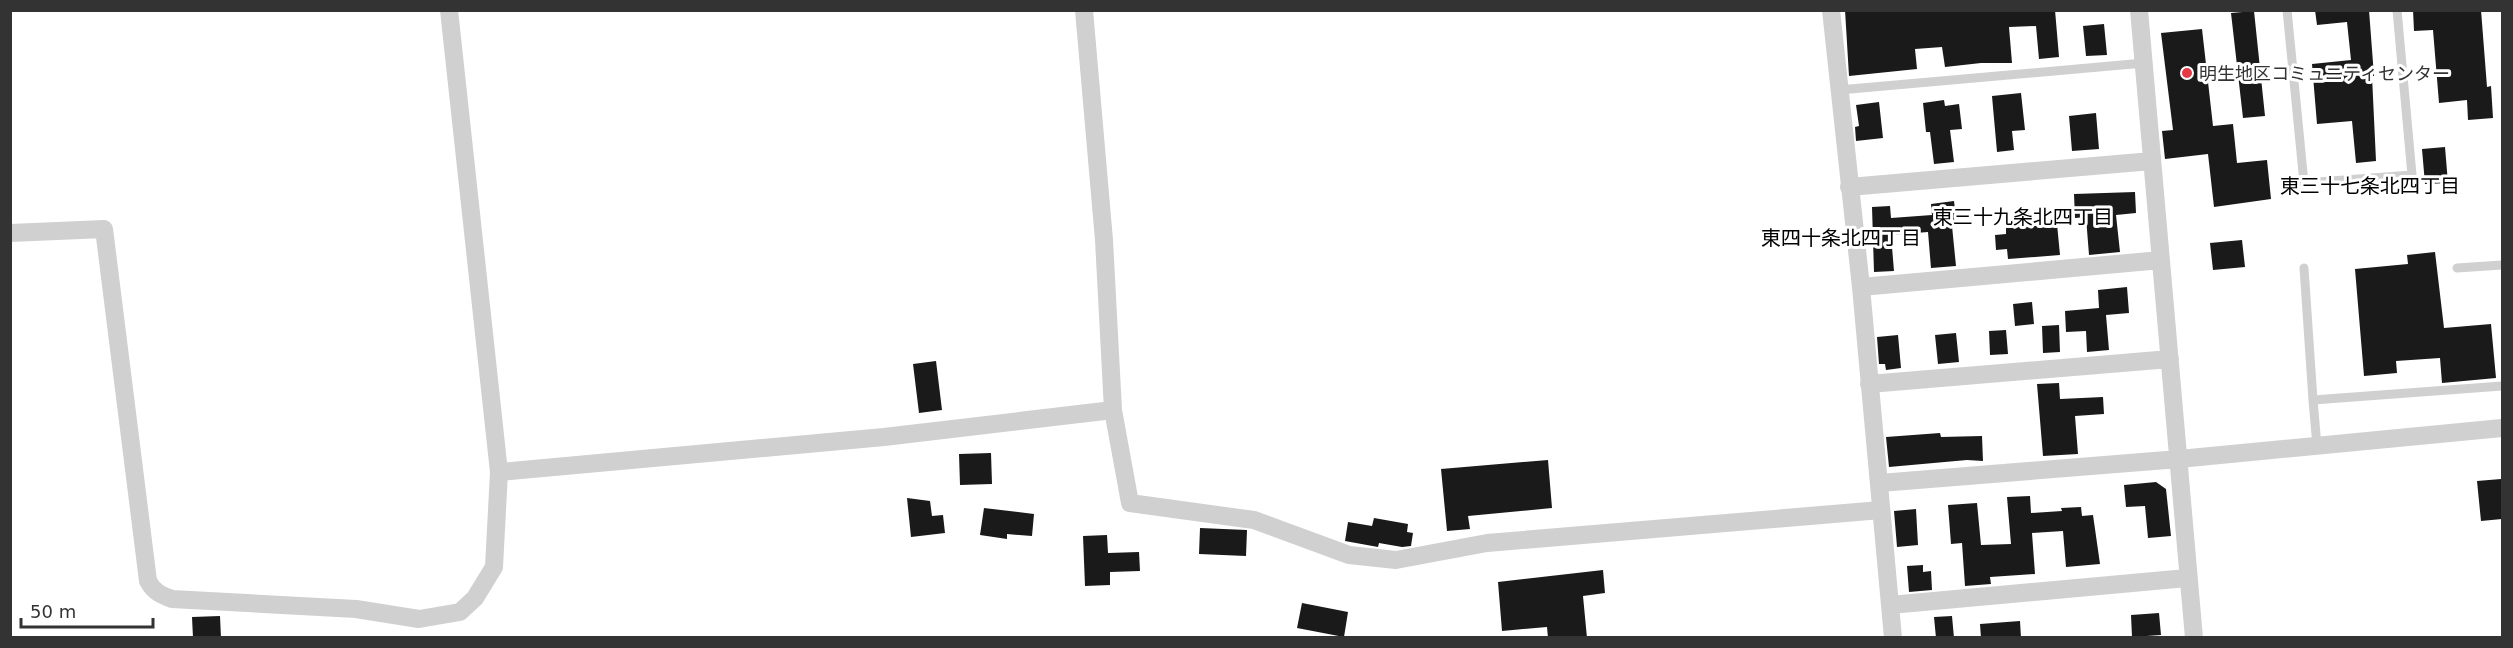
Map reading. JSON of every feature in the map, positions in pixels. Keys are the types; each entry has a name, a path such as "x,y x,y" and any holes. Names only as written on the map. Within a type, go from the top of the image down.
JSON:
{"street":[{"path":"10,233 104,229 148,581 152,589 161,596 172,599 356,609 419,619 460,612 475,598 494,567 500,472 449,10"},
{"path":"1084,10 1104,240 1113,410 1130,502 1254,520 1330,549 1371,559 1396,560 1487,543 1881,510"},
{"path":"1831,10 1861,287 1893,638"},
{"path":"2139,10 2180,459 2193,638"},
{"path":"1849,187 2152,161"},
{"path":"1861,287 2161,260"},
{"path":"1869,384 2170,358"},
{"path":"500,472 884,437 1113,410"},
{"path":"1880,483 2180,459 2502,428"},
{"path":"1890,605 2187,578"}],"lane":[{"path":"2287,10 2304,183 2412,175 2397,10"},
{"path":"1839,90 2144,63"},
{"path":"2457,268 2502,265"},
{"path":"2304,268 2317,446"},
{"path":"2313,400 2502,386"}],"building":[{"path":"1845,10 1864,10 1864,12 2055,10 2059,57 2039,59 2036,26 2009,27 2012,63 1981,63 1945,67 1942,47 1915,49 1917,69 1849,76"},
{"path":"2315,10 2369,10 2374,76 2372,76 2376,161 2356,163 2352,121 2317,124 2312,64 2351,60 2347,22 2317,25"},
{"path":"2413,10 2481,10 2487,87 2491,86 2493,118 2468,120 2467,100 2439,103 2433,30 2414,31"},
{"path":"2254,11 2265,116 2243,118 2231,13"},
{"path":"2104,24 2107,55 2086,56 2083,26"},
{"path":"2202,29 2213,126 2233,124 2237,163 2267,160 2271,199 2214,207 2208,154 2165,159 2162,131 2173,130 2161,33"},
{"path":"2021,93 2025,130 2012,131 2014,150 1997,152 1992,96"},
{"path":"1944,100 1945,106 1959,104 1962,129 1950,130 1954,162 1934,164 1930,132 1926,132 1923,103"},
{"path":"1879,102 1883,138 1856,141 1855,127 1859,126 1856,105"},
{"path":"2096,113 2099,149 2072,151 2069,116"},
{"path":"2445,147 2448,183 2425,184 2422,149"},
{"path":"2135,192 2136,213 2116,215 2120,252 2089,255 2086,217 2075,218 2074,194"},
{"path":"1954,201 1957,226 1952,226 1956,266 1931,268 1928,232 1891,235 1894,271 1874,272 1872,207 1890,206 1891,218 1932,215 1931,204"},
{"path":"2057,224 2060,255 2008,259 2007,249 1996,250 1995,235 2006,234 2006,228"},
{"path":"2242,240 2245,267 2213,270 2210,243"},
{"path":"2435,252 2444,328 2491,324 2496,378 2442,383 2440,358 2396,361 2397,373 2364,376 2355,269 2408,264 2407,255"},
{"path":"2127,287 2129,313 2106,315 2109,350 2087,352 2086,331 2066,332 2065,311 2099,308 2098,290"},
{"path":"2032,302 2034,324 2015,326 2013,304"},
{"path":"2059,325 2060,352 2043,353 2042,326"},
{"path":"2006,330 2008,354 1990,355 1989,331"},
{"path":"1956,333 1959,362 1938,364 1935,335"},
{"path":"1898,335 1901,368 1886,370 1885,364 1879,364 1877,337"},
{"path":"936,361 942,410 919,413 913,364"},
{"path":"2059,383 2060,399 2103,397 2104,414 2075,416 2078,454 2043,456 2037,384"},
{"path":"1940,433 1941,437 1982,436 1983,461 1967,460 1889,467 1886,437"},
{"path":"991,453 992,484 960,485 959,454"},
{"path":"1548,460 1552,508 1468,516 1470,529 1447,531 1441,469"},
{"path":"2501,479 2502,519 2481,521 2477,481"},
{"path":"2156,482 2166,489 2171,536 2148,538 2145,506 2126,507 2124,485"},
{"path":"2030,496 2031,513 2081,507 2082,516 2093,515 2100,564 2066,567 2063,531 2032,533 2035,574 1990,577 1991,584 1965,586 1962,543 1951,544 1948,505 1977,503 1981,545 2011,544 2007,497"},
{"path":"907,498 930,501 932,516 943,515 945,533 911,537"},
{"path":"984,508 1034,514 1032,536 1007,534 1007,539 980,535"},
{"path":"1916,509 1918,545 1897,547 1894,511"},
{"path":"1374,518 1408,524 1407,532 1413,533 1411,546 1402,547 1379,543 1378,547 1345,541 1348,522 1372,526"},
{"path":"1200,528 1247,530 1246,556 1199,554"},
{"path":"1107,535 1108,553 1139,552 1140,571 1110,572 1110,585 1085,586 1083,536"},
{"path":"1923,565 1923,572 1931,571 1932,590 1909,592 1907,566"},
{"path":"1603,570 1605,593 1583,596 1587,638 1548,638 1547,627 1502,631 1498,582"},
{"path":"1302,603 1348,612 1344,637 1297,628"},
{"path":"2159,613 2161,635 2132,637 2131,615"},
{"path":"220,616 221,638 193,638 192,617"},
{"path":"1952,616 1954,638 1936,638 1934,617"},
{"path":"2020,621 2021,638 1981,638 1980,624"}],"place":[{"name":"明生地区コミュニティセンター","path":"2187,73"}],"district":[{"name":"東三十七条北四丁目","path":"2370,186"},
{"name":"東三十九条北四丁目","path":"2023,217"},
{"name":"東四十条北四丁目","path":"1841,238"}]}
